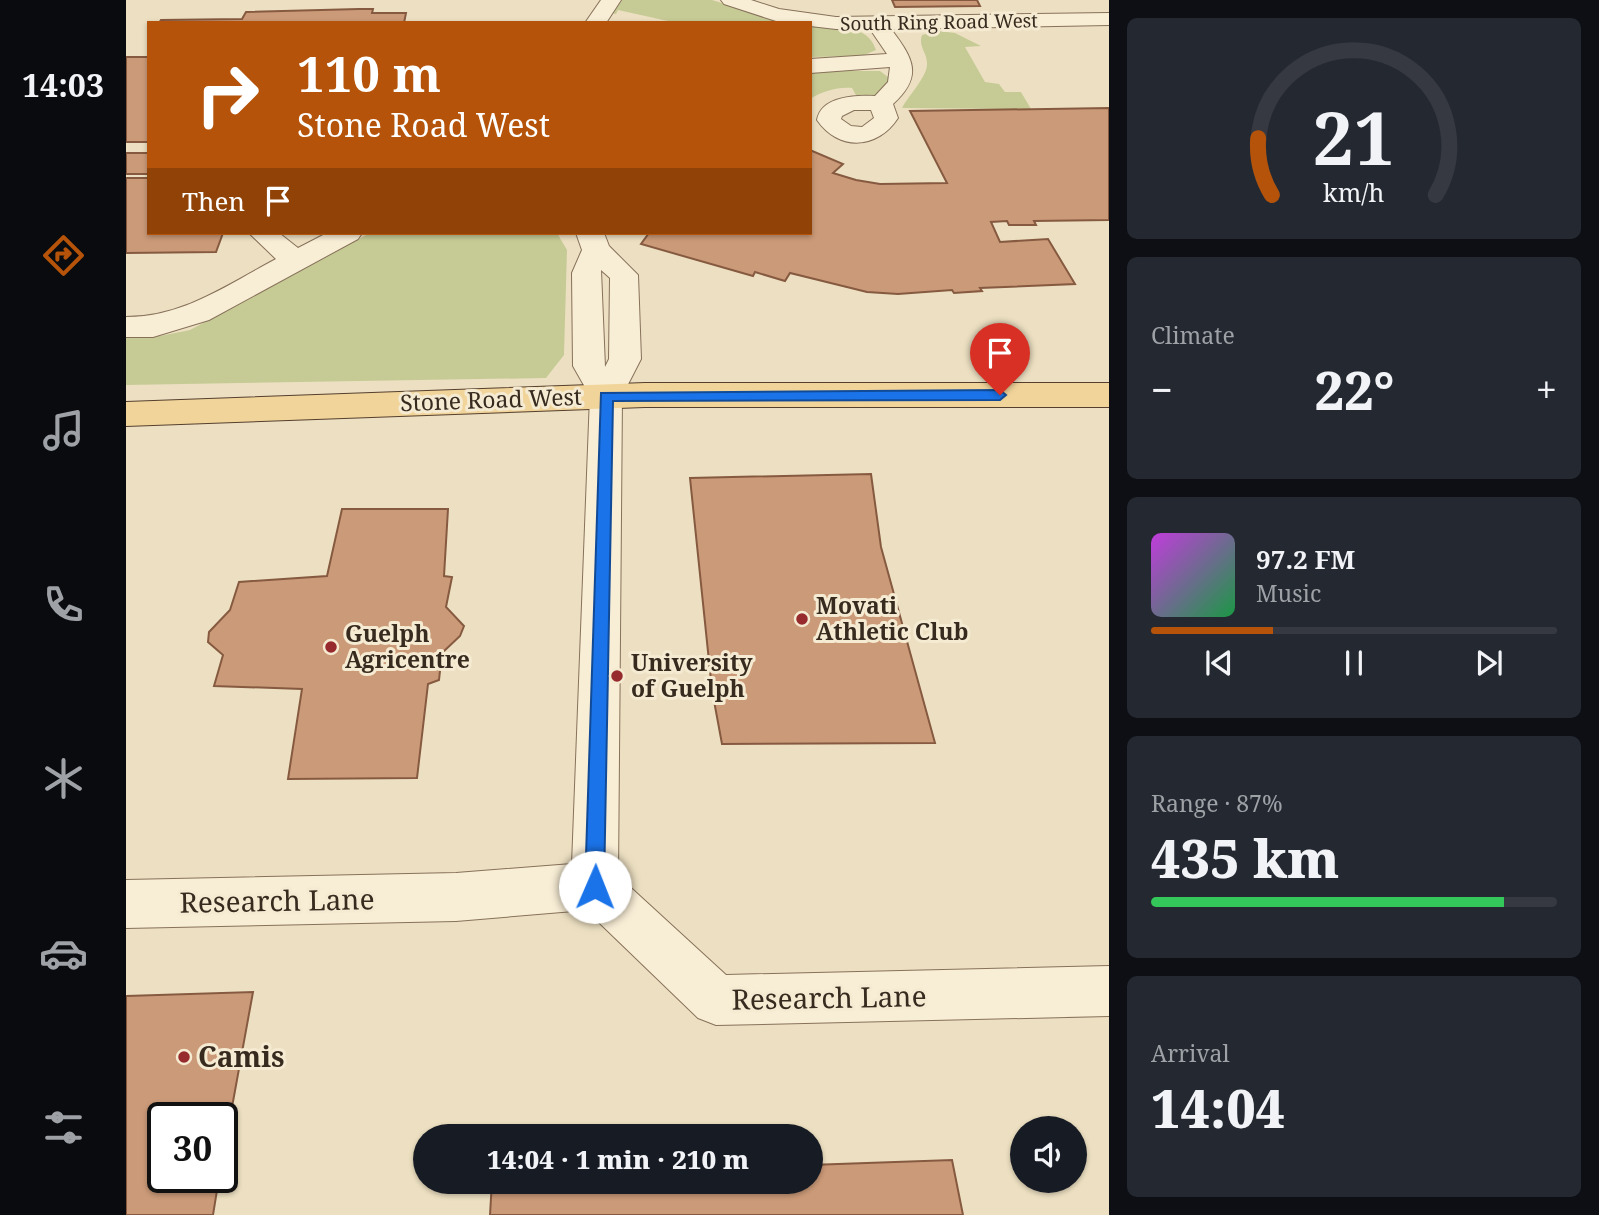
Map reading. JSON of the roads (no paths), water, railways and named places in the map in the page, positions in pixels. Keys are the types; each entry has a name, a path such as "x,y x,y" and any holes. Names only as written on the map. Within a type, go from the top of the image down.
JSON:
{"main road":[{"name":"Stone Road West","path":"126,414 606,396 1109,395"}],"street":[{"path":"596,21 611,0"},
{"name":"South Ring Road West","path":"731,0 792,18 836,23 1109,19"},
{"path":"876,23 901,60 902,73 898,87 881,103"},
{"path":"812,66 901,60"},
{"path":"265,235 295,261"},
{"path":"126,327 153,327 198,313 344,235"},
{"path":"593,242 586,273 589,366 606,396 595,887"},
{"name":"Research Lane","path":"126,904 456,897 595,887 716,1000 1109,991"}],"place":[{"name":"Movati Athletic Club","path":"802,619"},
{"name":"Guelph Agricentre","path":"331,647"},
{"name":"University of Guelph","path":"617,676"},
{"name":"Camis","path":"184,1057"}]}
